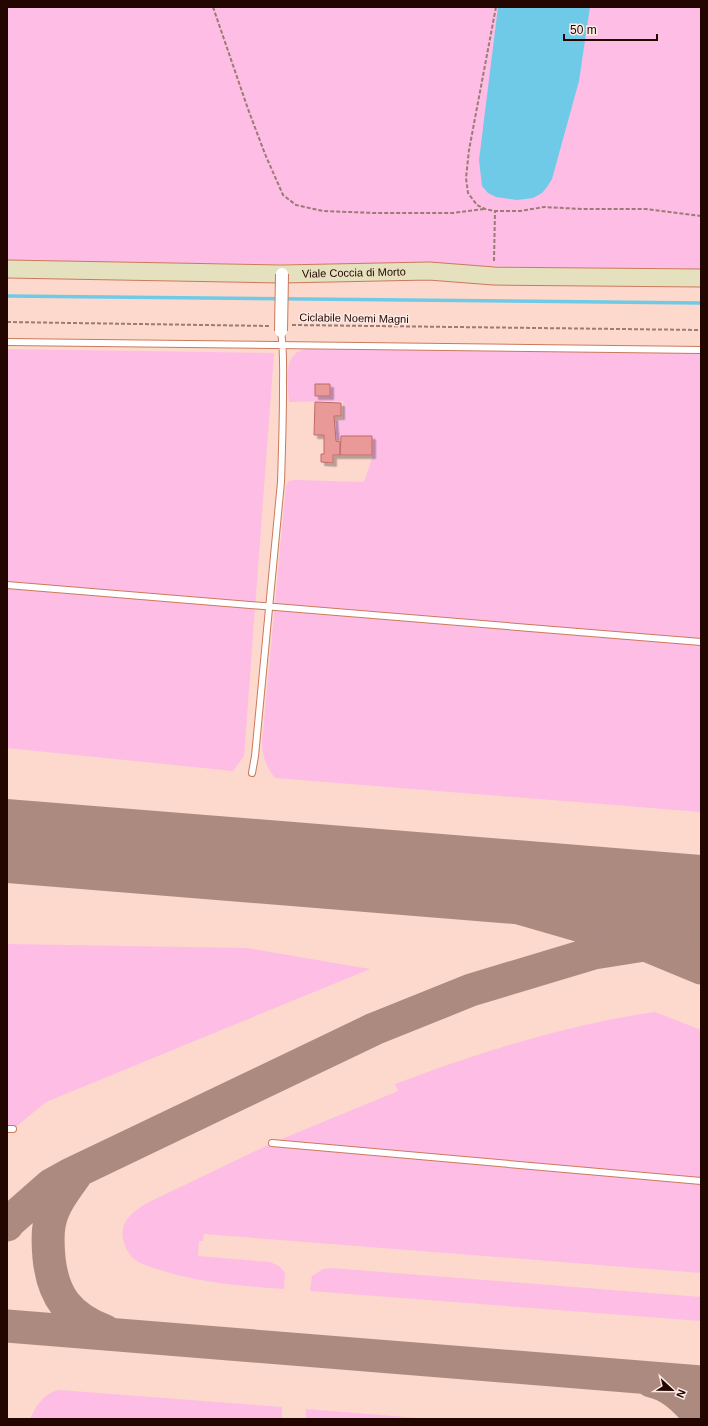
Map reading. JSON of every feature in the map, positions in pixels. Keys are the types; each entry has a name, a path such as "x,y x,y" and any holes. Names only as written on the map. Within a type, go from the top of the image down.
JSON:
{"street":[{"name":"Viale Coccia di Morto","path":"7,269 282,274 429,271 494,276 701,278"},
{"path":"282,274 282,327"}],"lane":[{"path":"252,773 255,756 281,482 283,437 282,327"},
{"path":"7,342 701,350"},
{"path":"7,585 701,642"},
{"path":"272,1142 701,1182"}],"path":[{"path":"213,7 265,154 283,195 296,205 323,211 375,213 453,213 485,209 495,211 520,211 544,207 582,209 646,209 701,216"},
{"path":"485,209 478,205 468,193 466,178 469,150 496,7"},
{"path":"494,276 495,211"},
{"name":"Ciclabile Noemi Magni","path":"7,322 282,327 701,330"}],"shaded area":[{"path":"7,7 701,7 701,269 7,261"},
{"path":"7,349 274,353 244,756 233,771 7,748"},
{"path":"309,349 701,353 701,812 275,778 265,761 262,742 286,485 289,481 295,480 364,482 372,458 372,440 336,440 336,421 338,421 338,419 343,419 343,401 289,402 288,369 290,361 294,355 300,351"},
{"path":"7,944 247,948 370,969 46,1102 7,1134"},
{"path":"655,1012 701,1030 701,1273 204,1234 203,1241 199,1241 198,1256 270,1262 279,1266 285,1273 284,1289 253,1287 190,1278 145,1265 134,1259 129,1254 124,1241 124,1226 129,1217 137,1209 272,1143 398,1091 395,1084 459,1061 556,1032 589,1024"},
{"path":"331,1268 701,1297 701,1321 310,1291 312,1276 323,1269"},
{"path":"59,1390 282,1407 282,1419 30,1419 35,1409 45,1397"},
{"path":"306,1409 431,1419 306,1419"}],"water":[{"path":"498,7 590,7 579,81 552,179 542,193 533,198 517,200 496,197 488,193 482,186 479,160"}],"building":[{"path":"315,384 330,384 330,396 315,396"},
{"path":"315,402 341,403 341,416 334,416 336,441 340,442 340,455 333,455 333,463 321,462 321,454 324,454 324,435 314,435"},
{"path":"341,436 372,436 372,455 340,455"}],"waterway":[{"path":"7,296 701,303"}],"taxiway":[{"path":"7,860 147,853"},
{"path":"300,865 512,906 643,944 701,968"},
{"path":"7,1225 51,1185 69,1175 374,1029 471,990 594,953 701,936"},
{"path":"75,1176 57,1203 50,1221 48,1230 48,1245 51,1272 54,1284 65,1304 82,1319 105,1331"},
{"path":"7,1326 701,1382"},
{"path":"651,1381 666,1386 673,1391 685,1401 701,1419"}],"runway":[{"path":"7,841 701,897"}]}
